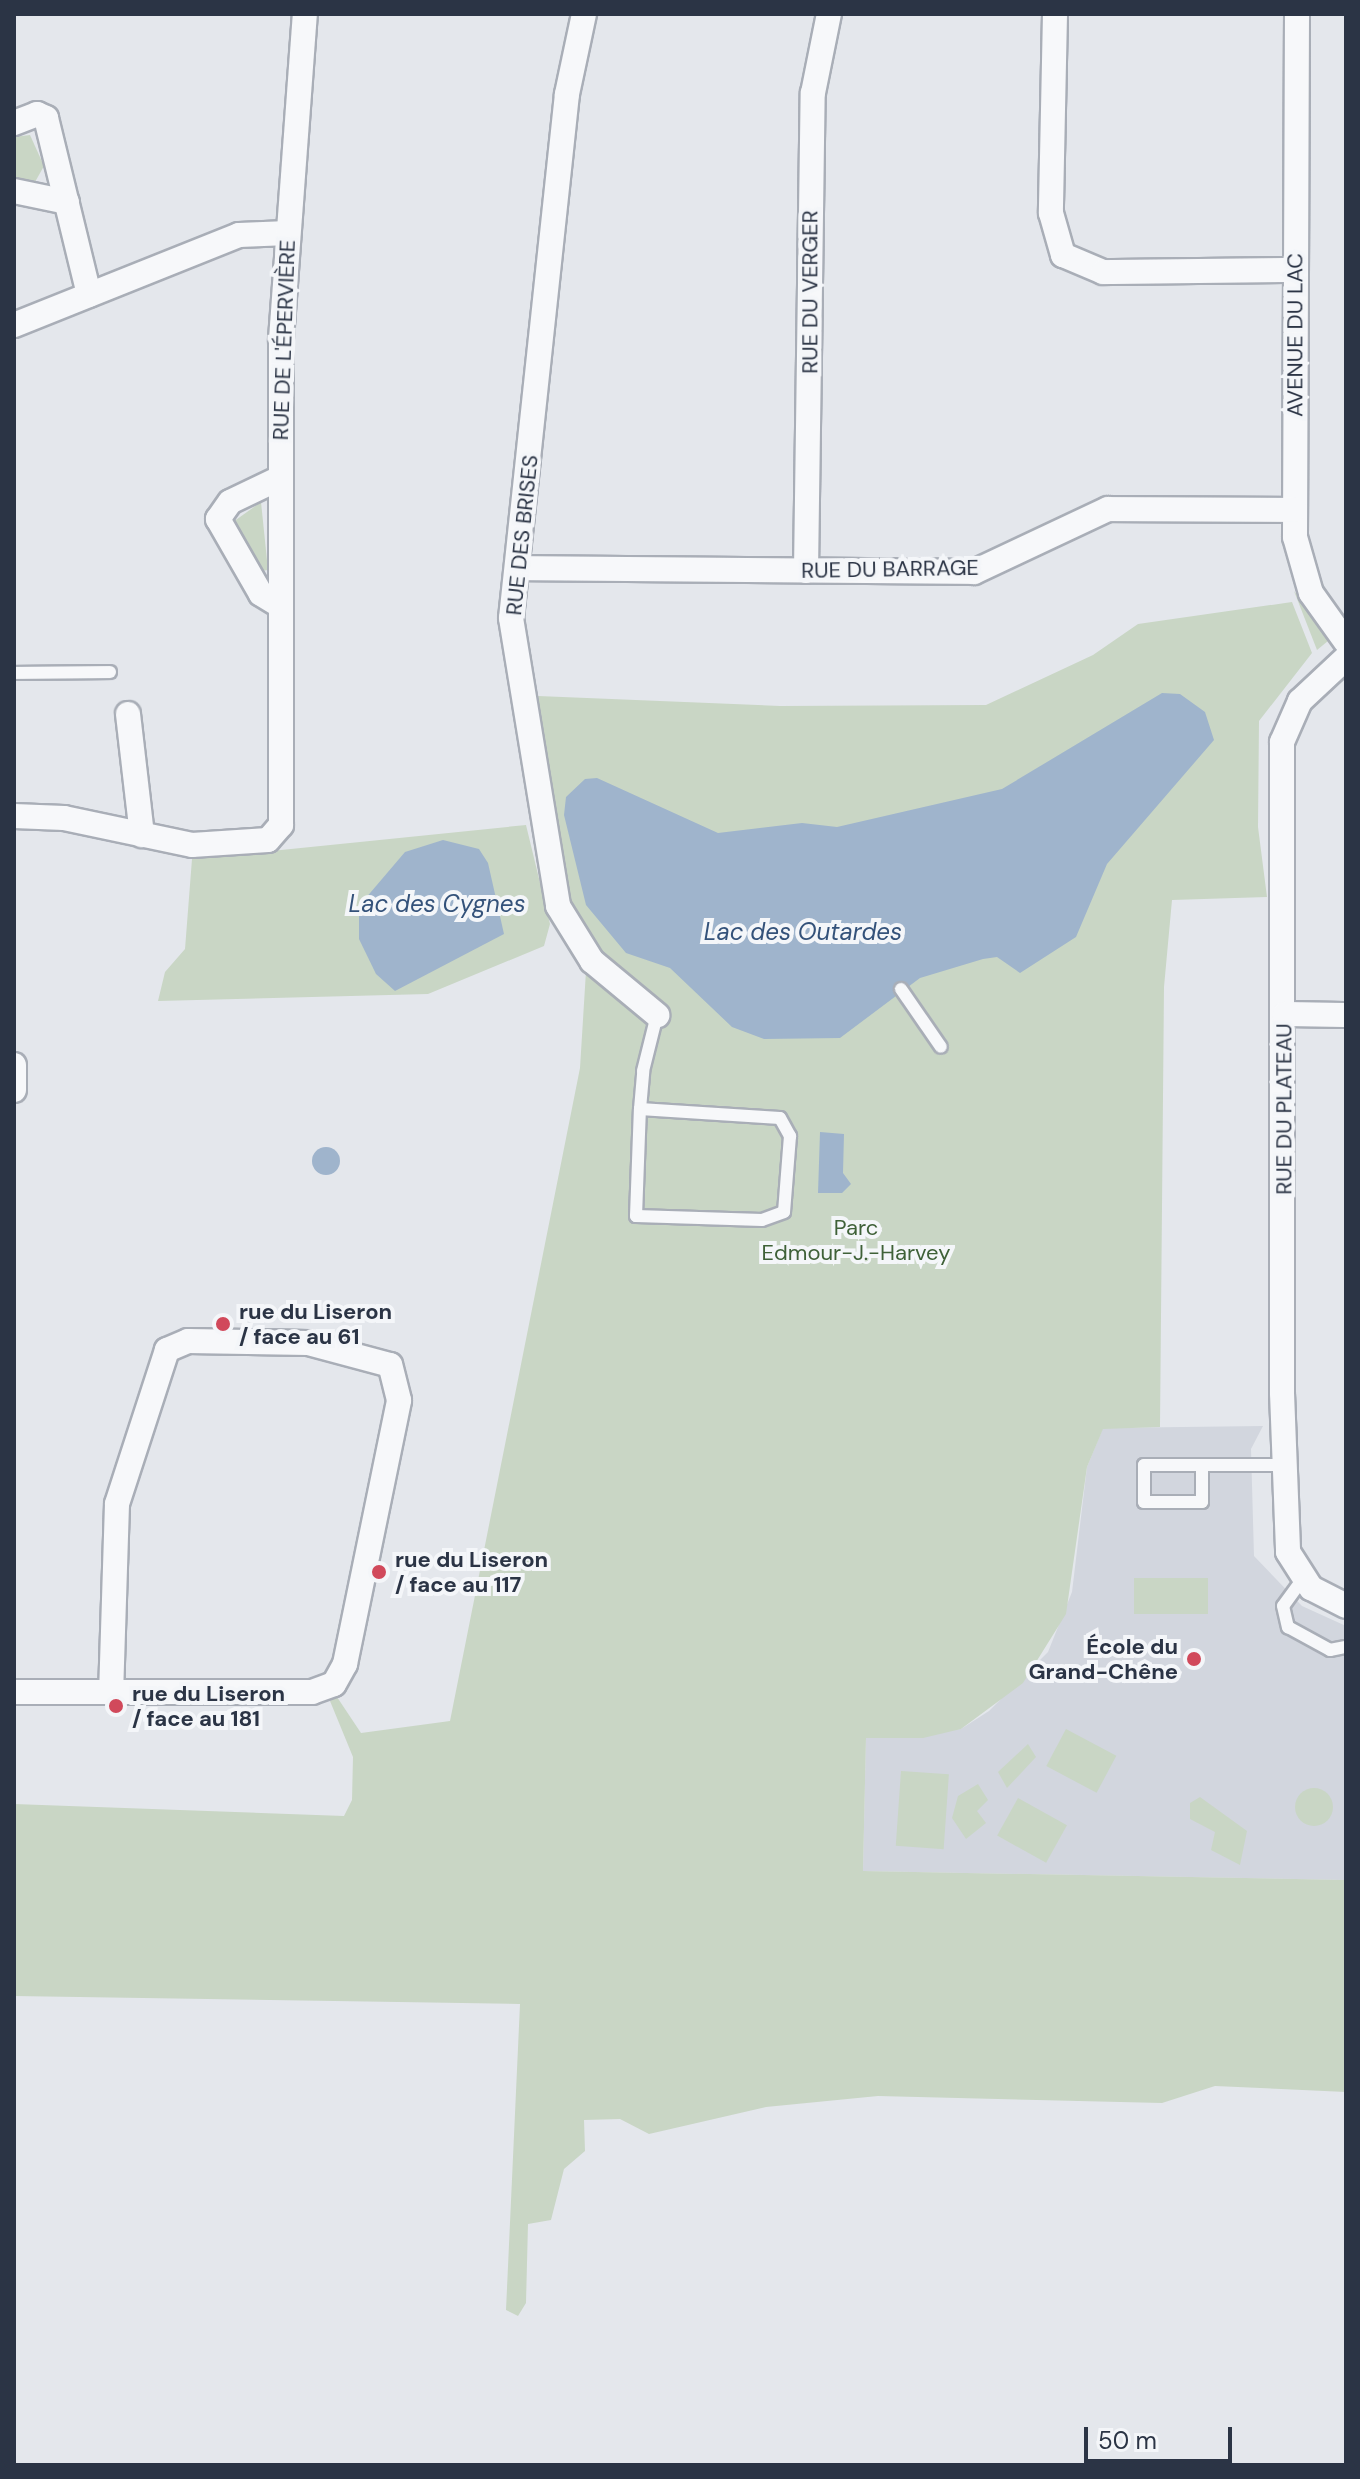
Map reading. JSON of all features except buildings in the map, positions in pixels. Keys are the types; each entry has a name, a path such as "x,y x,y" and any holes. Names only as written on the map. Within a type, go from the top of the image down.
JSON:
{"street":[{"name":"RUE DE L'ÉPERVIÈRE","path":"14,816 64,818 142,835 216,845 261,842 278,831 284,809 280,478 288,233 305,14"},
{"name":"RUE DES BRISES","path":"584,14 567,94 519,568 511,618 552,887 592,961 657,1015"},
{"name":"RUE DU VERGER","path":"806,571 813,93 829,14"},
{"path":"1055,14 1051,213 1063,255 1103,272 1294,270"},
{"name":"AVENUE DU LAC","path":"1297,14 1294,510 1307,585 1346,642"},
{"path":"14,123 45,116 89,295"},
{"path":"14,191 67,202"},
{"path":"14,325 239,235 288,233"},
{"path":"280,478 226,505 218,519 261,594 281,606"},
{"name":"RUE DU BARRAGE","path":"519,568 974,572 1119,507 1294,510"},
{"name":"RUE DU PLATEAU","path":"1302,1580 1284,1535 1282,1465 1285,1014 1282,742 1295,708 1346,658"},
{"path":"128,714 142,835"},
{"path":"1285,1014 1346,1015"},
{"path":"14,1065 14,1090"},
{"path":"14,1692 312,1692 334,1684 345,1664 399,1400 398,1380 385,1361 349,1349 260,1341 188,1341 167,1350 117,1504 111,1690"},
{"path":"1302,1580 1346,1606"}],"lane":[{"path":"14,673 110,672"},
{"path":"901,989 941,1047"},
{"path":"640,1109 780,1118 790,1136 784,1212 762,1220 636,1216 640,1109 657,1015"},
{"path":"1202,1466 1202,1502 1144,1502 1144,1465 1282,1465"},
{"path":"1302,1580 1283,1606 1288,1627 1327,1649 1346,1647"}],"shaded area":[{"name":"École du Grand-Chêne","path":"1263,1426 1251,1449 1254,1556 1302,1606 1346,1626 1346,1880 863,1871 866,1737 961,1729 989,1711 1048,1652 1072,1592 1087,1467 1103,1428"}],"green space":[{"path":"30,135 44,166 35,182 14,177 14,137"},
{"path":"261,502 268,570 261,571 233,522"},
{"path":"1294,591 1325,632 1328,641 1317,650"},
{"name":"Parc Edmour-J.-Harvey","path":"1292,602 1312,653 1259,721 1258,827 1267,897 1172,900 1164,987 1160,1427 1103,1429 1087,1467 1066,1614 1023,1683 961,1729 923,1738 866,1738 863,1871 1346,1880 1346,2092 1215,2086 1162,2103 878,2096 766,2107 649,2134 620,2119 584,2120 585,2151 564,2169 551,2220 528,2224 526,2303 518,2316 506,2310 520,2004 14,1996 14,1804 344,1816 352,1800 353,1757 330,1701 337,1697 361,1733 450,1721 580,1068 586,971 561,864 538,696 780,706 986,705 1093,655 1138,624"},
{"path":"526,825 550,924 544,946 428,994 158,1001 165,972 185,949 192,859"},
{"path":"1134,1578 1208,1578 1208,1614 1134,1614"},
{"path":"1066,1729 1116,1756 1097,1793 1046,1766"},
{"path":"1028,1744 1036,1757 1007,1788 998,1772"},
{"path":"901,1771 949,1774 944,1849 896,1846"},
{"path":"978,1784 988,1800 977,1811 986,1823 966,1839 952,1818 958,1796"},
{"path":"1314,1788 1327,1794 1333,1807 1327,1820 1314,1826 1301,1820 1295,1807 1301,1794"},
{"path":"1200,1797 1247,1831 1240,1865 1211,1850 1215,1832 1190,1819 1190,1803"},
{"path":"1018,1798 1067,1825 1046,1863 997,1836"}],"water":[{"name":"Lac des Outardes","path":"1162,693 1180,694 1205,712 1214,740 1107,864 1076,937 1020,973 997,957 983,959 920,978 840,1038 764,1039 732,1027 670,968 626,953 586,905 564,815 566,797 585,779 597,778 718,833 802,823 837,827 1002,789"},
{"name":"Lac des Cygnes","path":"443,840 479,849 488,863 504,934 395,991 376,974 359,939 359,906 405,852"},
{"path":"820,1132 844,1134 843,1173 851,1184 842,1193 818,1193"},
{"path":"326,1147 336,1151 340,1161 336,1171 326,1175 316,1171 312,1161 316,1151"}],"place":[{"name":"rue du Liseron / face au 61","path":"223,1324"},
{"name":"rue du Liseron / face au 117","path":"379,1572"},
{"name":"École du Grand-Chêne","path":"1194,1659"},
{"name":"rue du Liseron / face au 181","path":"116,1706"}]}
